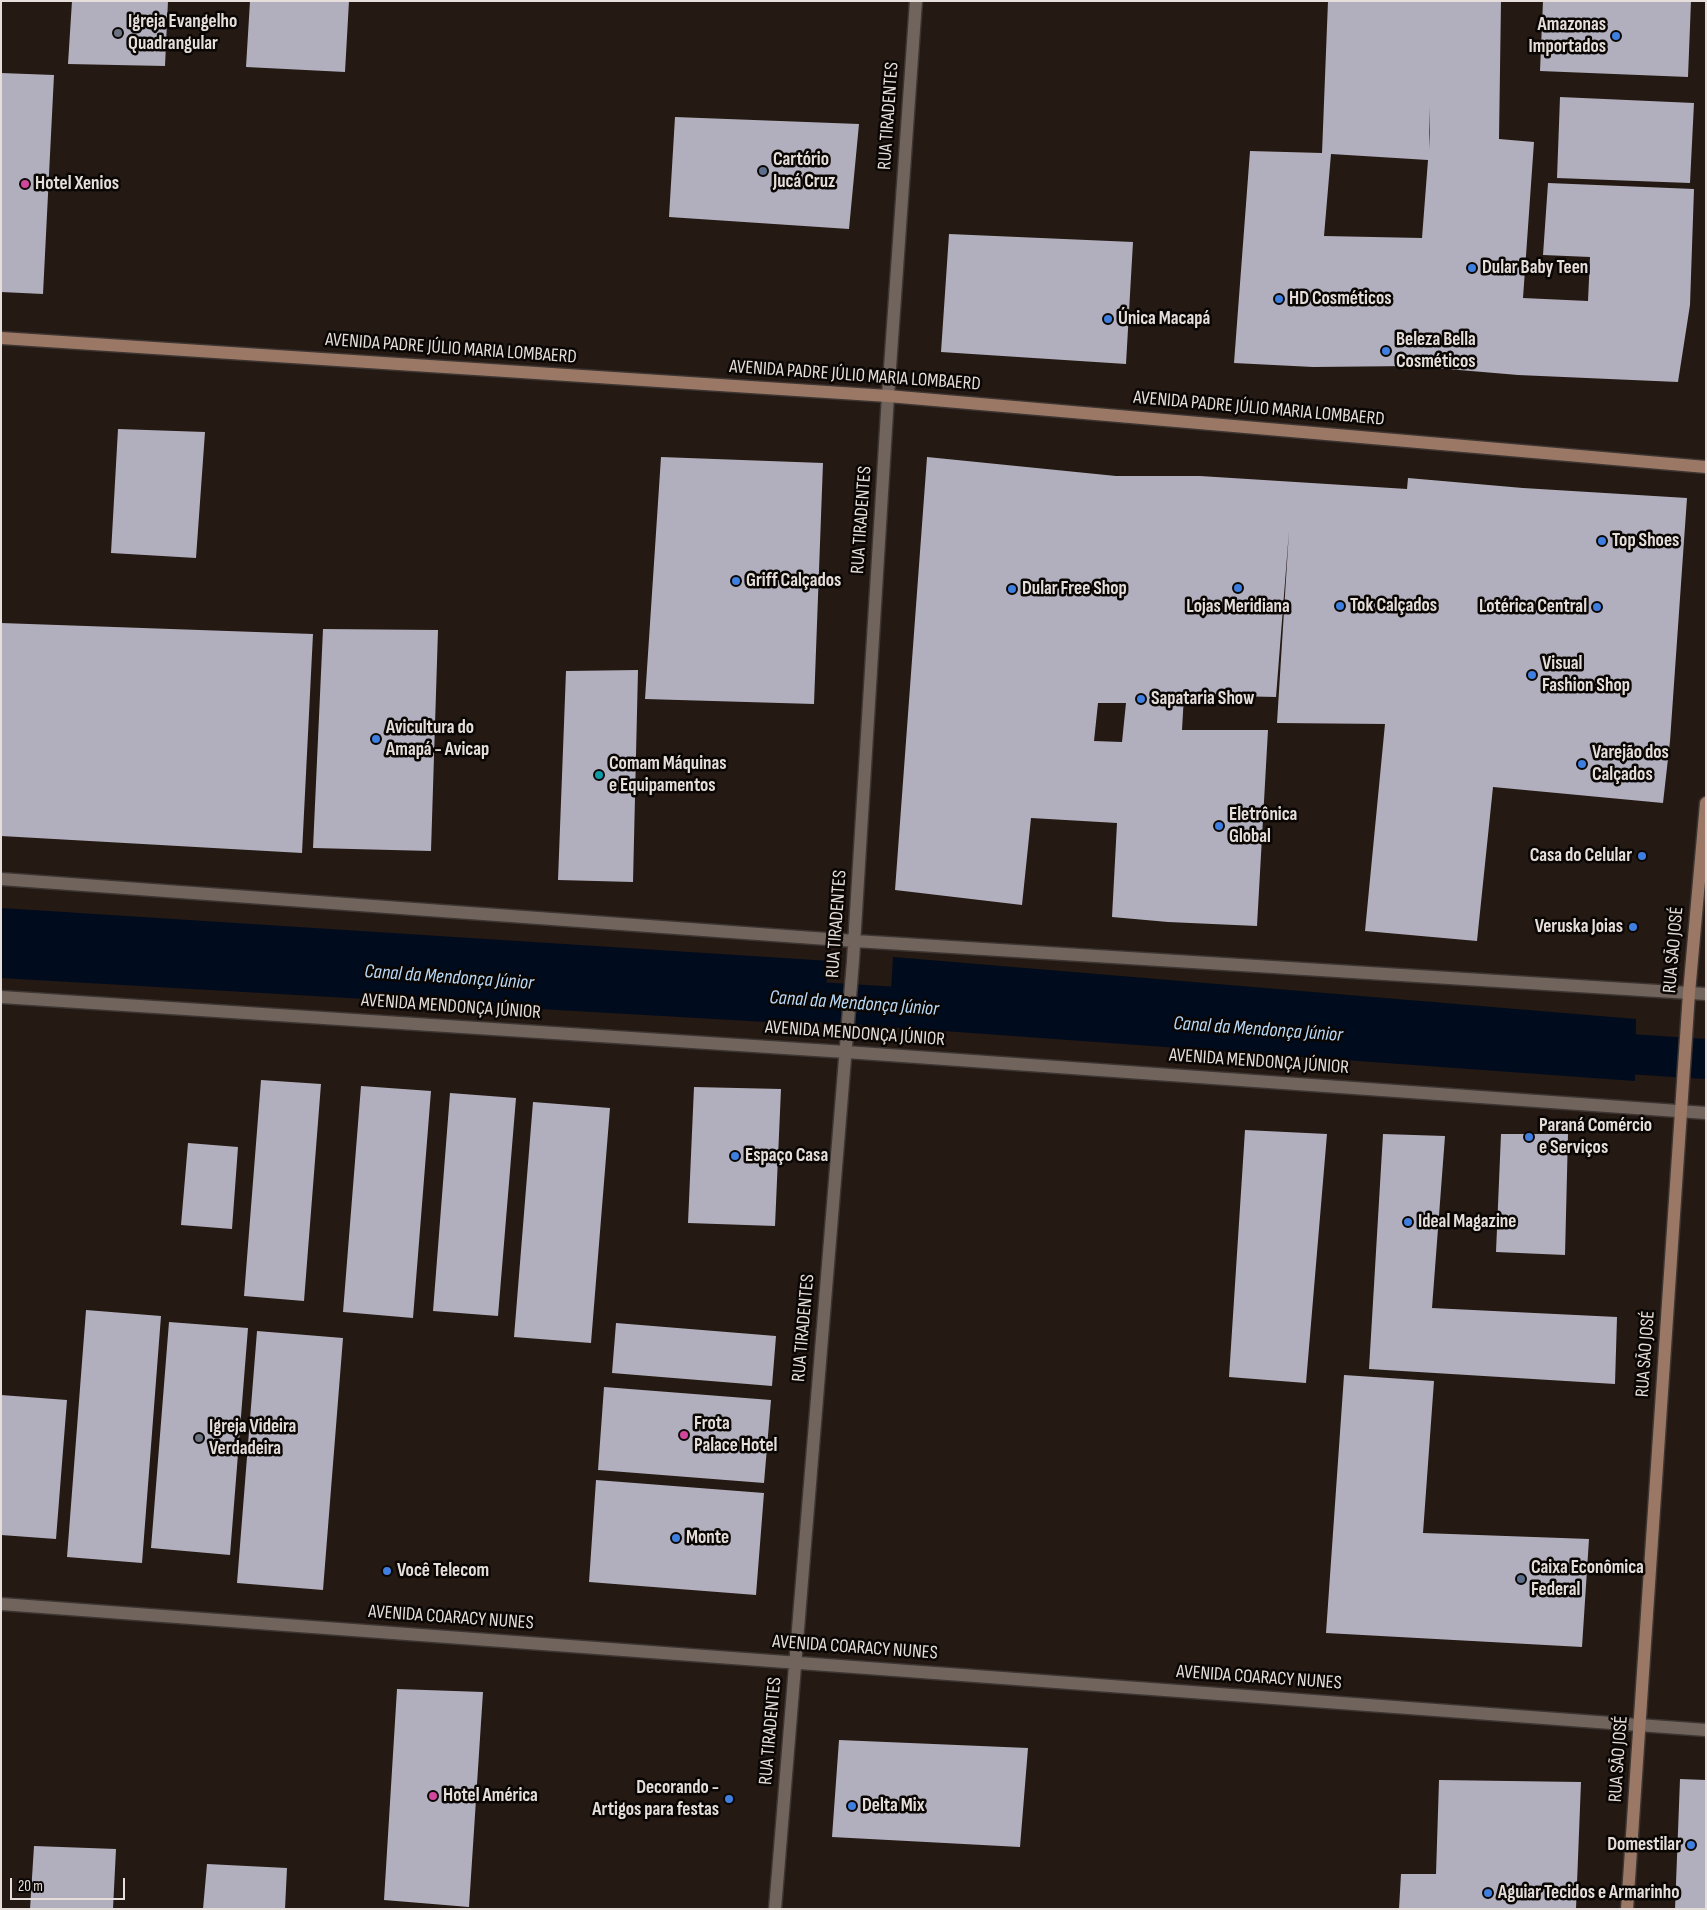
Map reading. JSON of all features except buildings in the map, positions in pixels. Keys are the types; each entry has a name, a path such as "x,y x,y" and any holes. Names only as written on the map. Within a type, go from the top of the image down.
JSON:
{"main road":[{"name":"AVENIDA PADRE JÚLIO MARIA LOMBAERD","path":"1,338 888,396 1706,467"},
{"name":"RUA SÃO JOSÉ","path":"1627,1909 1688,992 1706,803"}],"street":[{"name":"RUA TIRADENTES","path":"775,1909 855,941 888,396 916,1"},
{"path":"1,879 855,941 1706,994"},
{"name":"AVENIDA MENDONÇA JÚNIOR","path":"1,997 846,1052 1706,1113"},
{"name":"AVENIDA COARACY NUNES","path":"1,1604 1706,1730"}],"water":[{"path":"1,908 830,961 819,1025 1,978"},
{"path":"893,957 1636,1019 1635,1081 889,1027"}],"waterway":[{"name":"Canal da Mendonça Júnior","path":"769,999 945,1010"},
{"name":"Canal da Mendonça Júnior","path":"1582,1051 1706,1059"}],"place":[{"name":"Igreja Evangelho Quadrangular","path":"118,33"},
{"name":"Amazonas Importados","path":"1616,36"},
{"name":"Cartório Jucá Cruz","path":"763,171"},
{"name":"Hotel Xenios","path":"25,184"},
{"name":"Dular Baby Teen","path":"1472,268"},
{"name":"HD Cosméticos","path":"1279,299"},
{"name":"Única Macapá","path":"1108,319"},
{"name":"Beleza Bella Cosméticos","path":"1386,351"},
{"name":"Top Shoes","path":"1602,541"},
{"name":"Griff Calçados","path":"736,581"},
{"name":"Lojas Meridiana","path":"1238,588"},
{"name":"Dular Free Shop","path":"1012,589"},
{"name":"Tok Calçados","path":"1340,606"},
{"name":"Lotérica Central","path":"1597,607"},
{"name":"Visual Fashion Shop","path":"1532,675"},
{"name":"Sapataria Show","path":"1141,699"},
{"name":"Avicultura do Amapá - Avicap","path":"376,739"},
{"name":"Varejão dos Calçados","path":"1582,764"},
{"name":"Comam Máquinas e Equipamentos","path":"599,775"},
{"name":"Eletrônica Global","path":"1219,826"},
{"name":"Casa do Celular","path":"1642,856"},
{"name":"Veruska Joias","path":"1633,927"},
{"name":"Paraná Comércio e Serviços","path":"1529,1137"},
{"name":"Espaço Casa","path":"735,1156"},
{"name":"Ideal Magazine","path":"1408,1222"},
{"name":"Frota Palace Hotel","path":"684,1435"},
{"name":"Igreja Videira Verdadeira","path":"199,1438"},
{"name":"Monte","path":"676,1538"},
{"name":"Você Telecom","path":"387,1571"},
{"name":"Caixa Econômica Federal","path":"1521,1579"},
{"name":"Hotel América","path":"433,1796"},
{"name":"Decorando - Artigos para festas","path":"729,1799"},
{"name":"Delta Mix","path":"852,1806"},
{"name":"Domestilar","path":"1691,1845"},
{"name":"Aguiar Tecidos e Armarinho","path":"1488,1893"}]}
